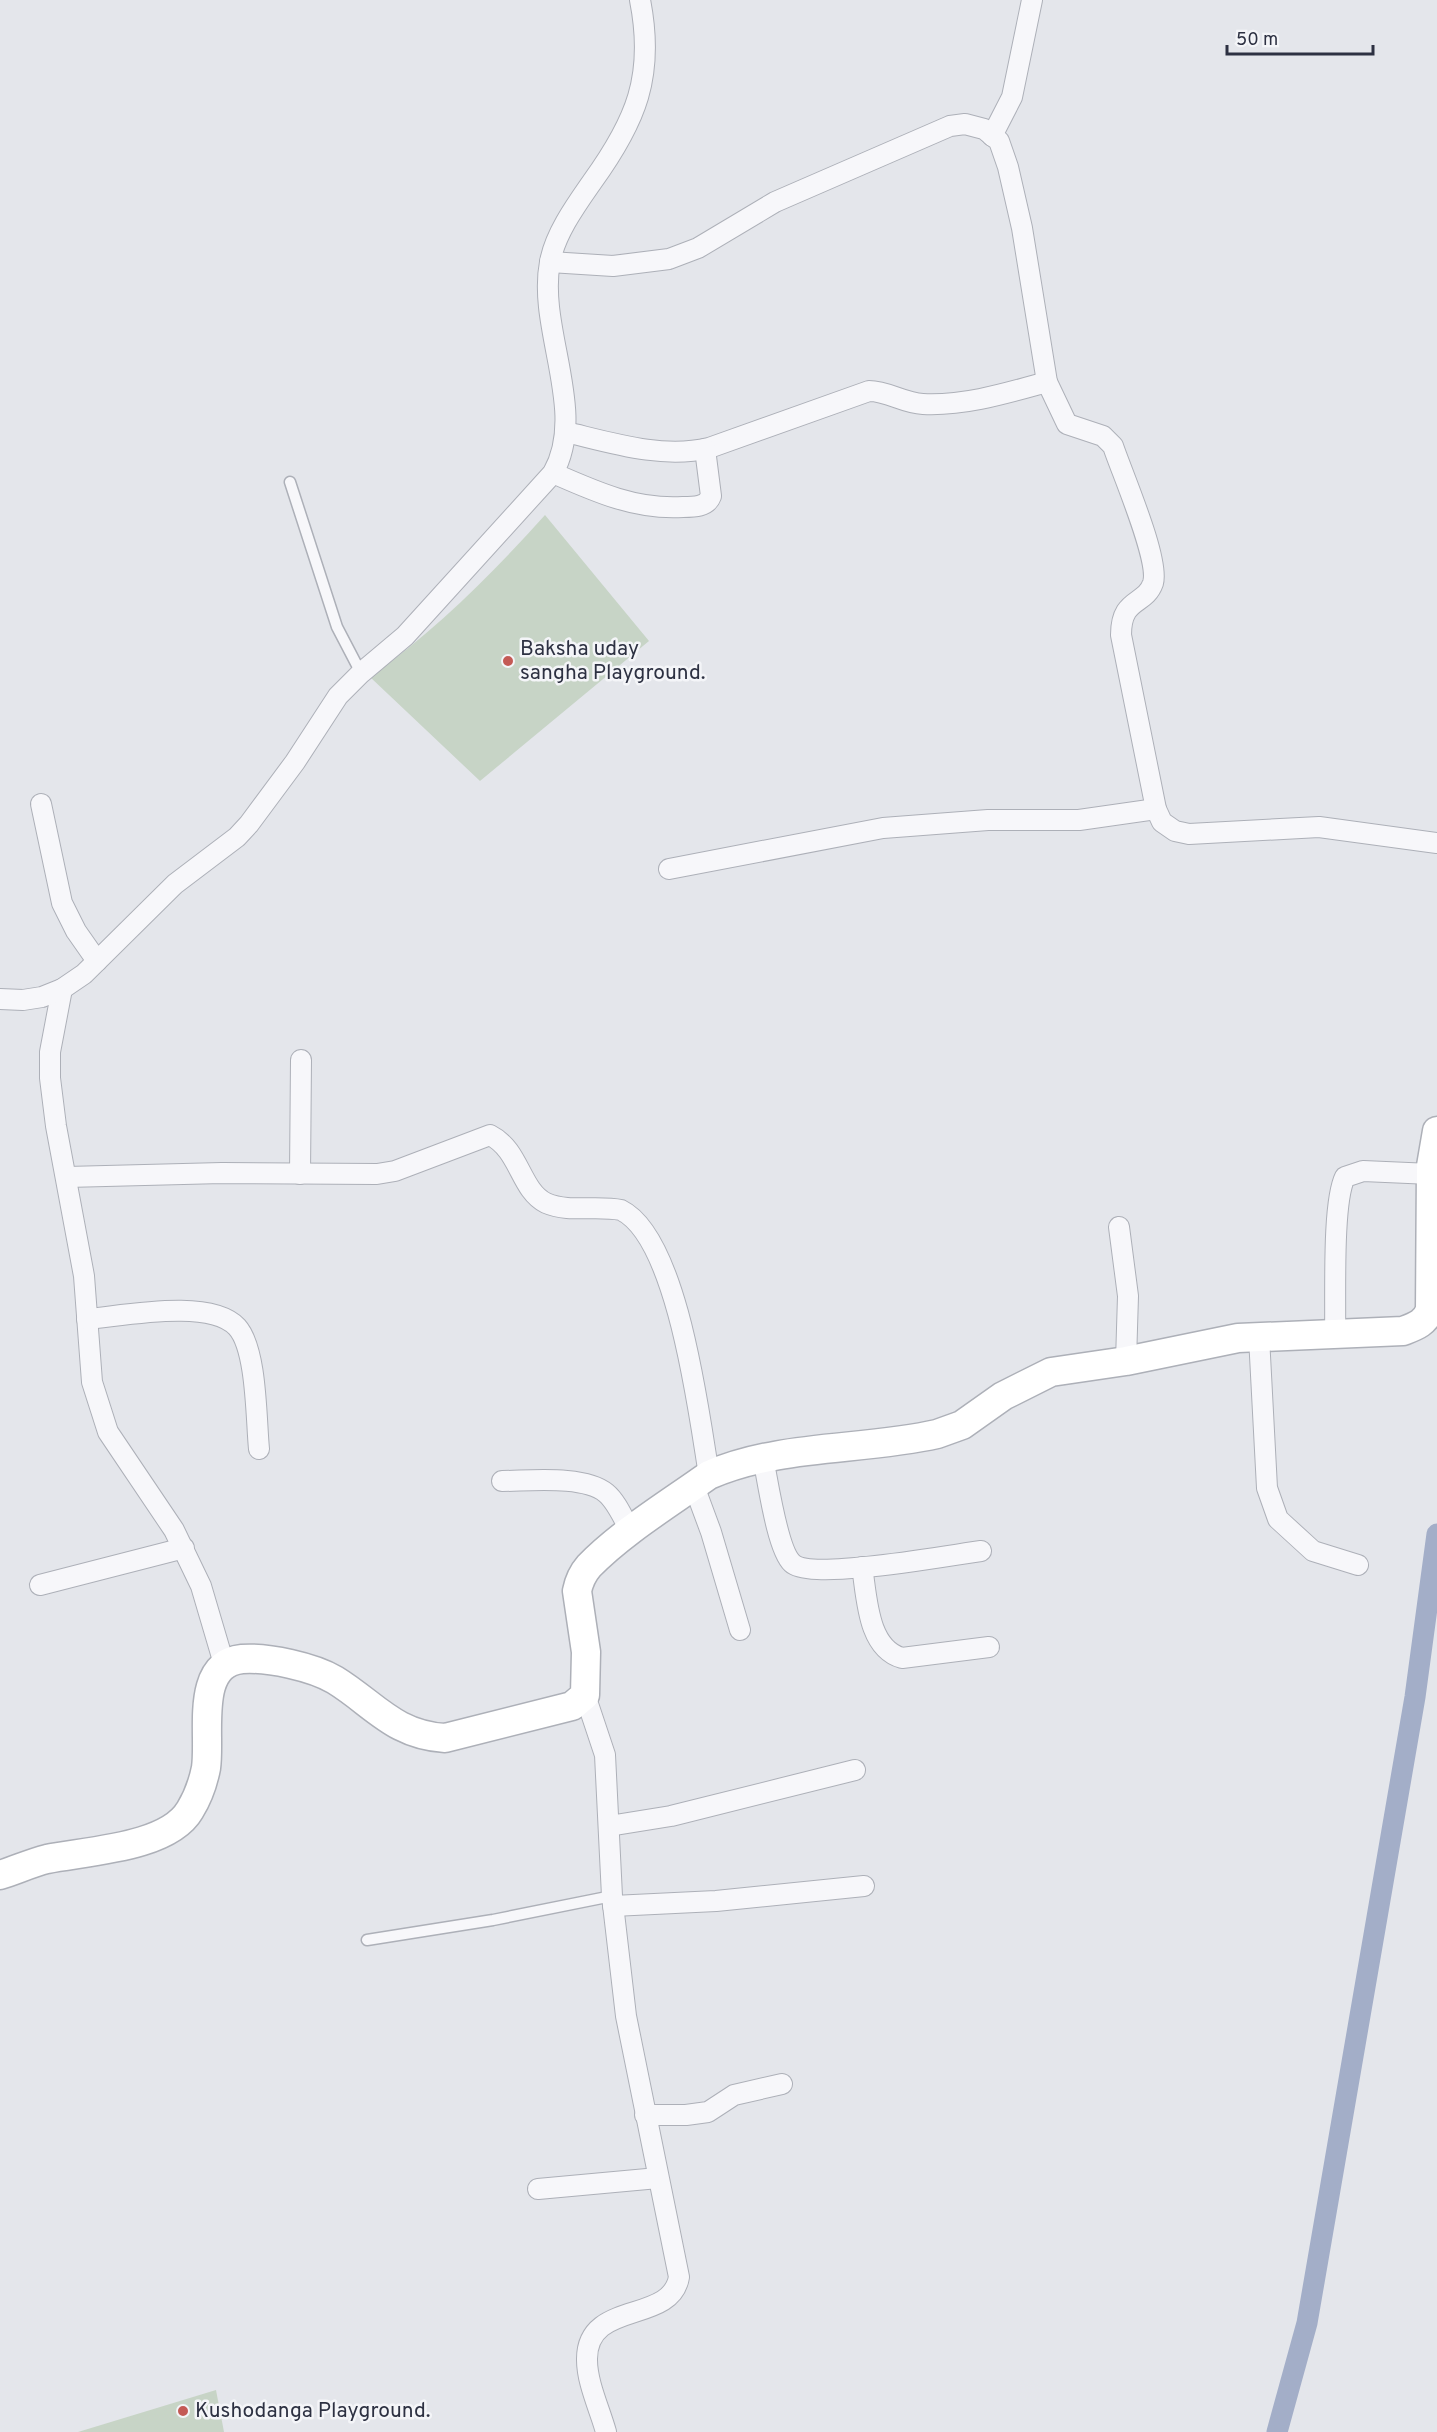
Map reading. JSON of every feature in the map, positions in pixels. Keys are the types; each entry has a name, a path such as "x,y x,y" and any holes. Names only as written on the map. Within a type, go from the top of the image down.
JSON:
{"street":[{"path":"0,999 23,1000 62,989 97,961 175,884 249,824 338,696 405,636 504,530 553,473 561,460 566,432 548,299 550,262 560,235 574,209 636,109 646,74 640,0"},
{"path":"992,136 1012,97 1032,0"},
{"path":"550,262 613,266 669,259 698,248 775,202 950,126 965,124 984,129 999,141 1008,167 1020,217 1047,382 1067,424 1103,436 1113,446 1146,539 1155,573 1152,586 1127,609 1121,620 1121,635 1156,808 1162,822 1175,831 1189,834 1319,827 1437,843"},
{"path":"566,432 635,448 688,451 705,449 869,390 883,391 903,401 946,404 998,395 1047,382"},
{"path":"553,473 620,500 648,507 696,507 705,504 711,495 705,449"},
{"path":"41,804 62,903 75,931 97,961"},
{"path":"669,869 883,828 988,820 1080,820 1156,808"},
{"path":"62,989 50,1052 50,1078 56,1126 84,1276 92,1382 108,1432 184,1548 201,1586 224,1664"},
{"path":"300,1174 301,1060"},
{"path":"606,2432 586,2362 591,2338 600,2327 669,2297 678,2288 680,2277 626,2016 613,1901 605,1755 585,1695 586,1652 577,1591 580,1578 589,1566 701,1481 751,1460 937,1434 962,1425 1003,1396 1051,1372 1126,1361 1238,1338 1403,1331 1426,1320 1430,1310 1431,1174 1437,1131"},
{"path":"67,1178 222,1173 377,1174 395,1171 490,1135 508,1147 535,1194 544,1202 559,1208 609,1208 629,1214 648,1236 670,1287 696,1396 701,1481 711,1532 740,1630"},
{"path":"1335,1333 1338,1207 1341,1186 1345,1177 1364,1172 1431,1174"},
{"path":"1119,1227 1128,1296 1126,1361"},
{"path":"87,1319 178,1310 213,1315 230,1321 238,1328 250,1357 259,1449"},
{"path":"1259,1337 1267,1488 1278,1519 1313,1551 1358,1565"},
{"path":"763,1458 782,1546 792,1563 801,1569 827,1572 981,1551"},
{"path":"502,1481 566,1482 594,1487 611,1498 632,1532"},
{"path":"40,1585 184,1548"},
{"path":"862,1567 873,1626 883,1645 894,1656 902,1658 988,1647"},
{"path":"0,1875 45,1860 117,1847 165,1832 180,1823 201,1790 206,1767 210,1689 214,1675 224,1664 243,1659 299,1665 334,1680 382,1717 428,1737 445,1738 561,1711 572,1706 585,1695"},
{"path":"609,1826 671,1816 855,1770"},
{"path":"613,1901 716,1901 864,1886"},
{"path":"645,2115 686,2115 708,2112 734,2095 782,2084"},
{"path":"538,2189 658,2178"}],"lane":[{"path":"290,482 337,627 361,673"},
{"path":"367,1940 613,1901"}],"green space":[{"name":"Baksha uday sangha Playground.","path":"545,515 649,641 480,781 370,677 418,640 462,601"},
{"name":"Kushodanga Playground.","path":"216,2390 224,2432 78,2432"}],"waterway":[{"path":"1277,2432 1307,2323 1415,1697 1437,1534"}],"place":[{"name":"Baksha uday sangha Playground.","path":"508,661"},
{"name":"Kushodanga Playground.","path":"183,2411"}]}
